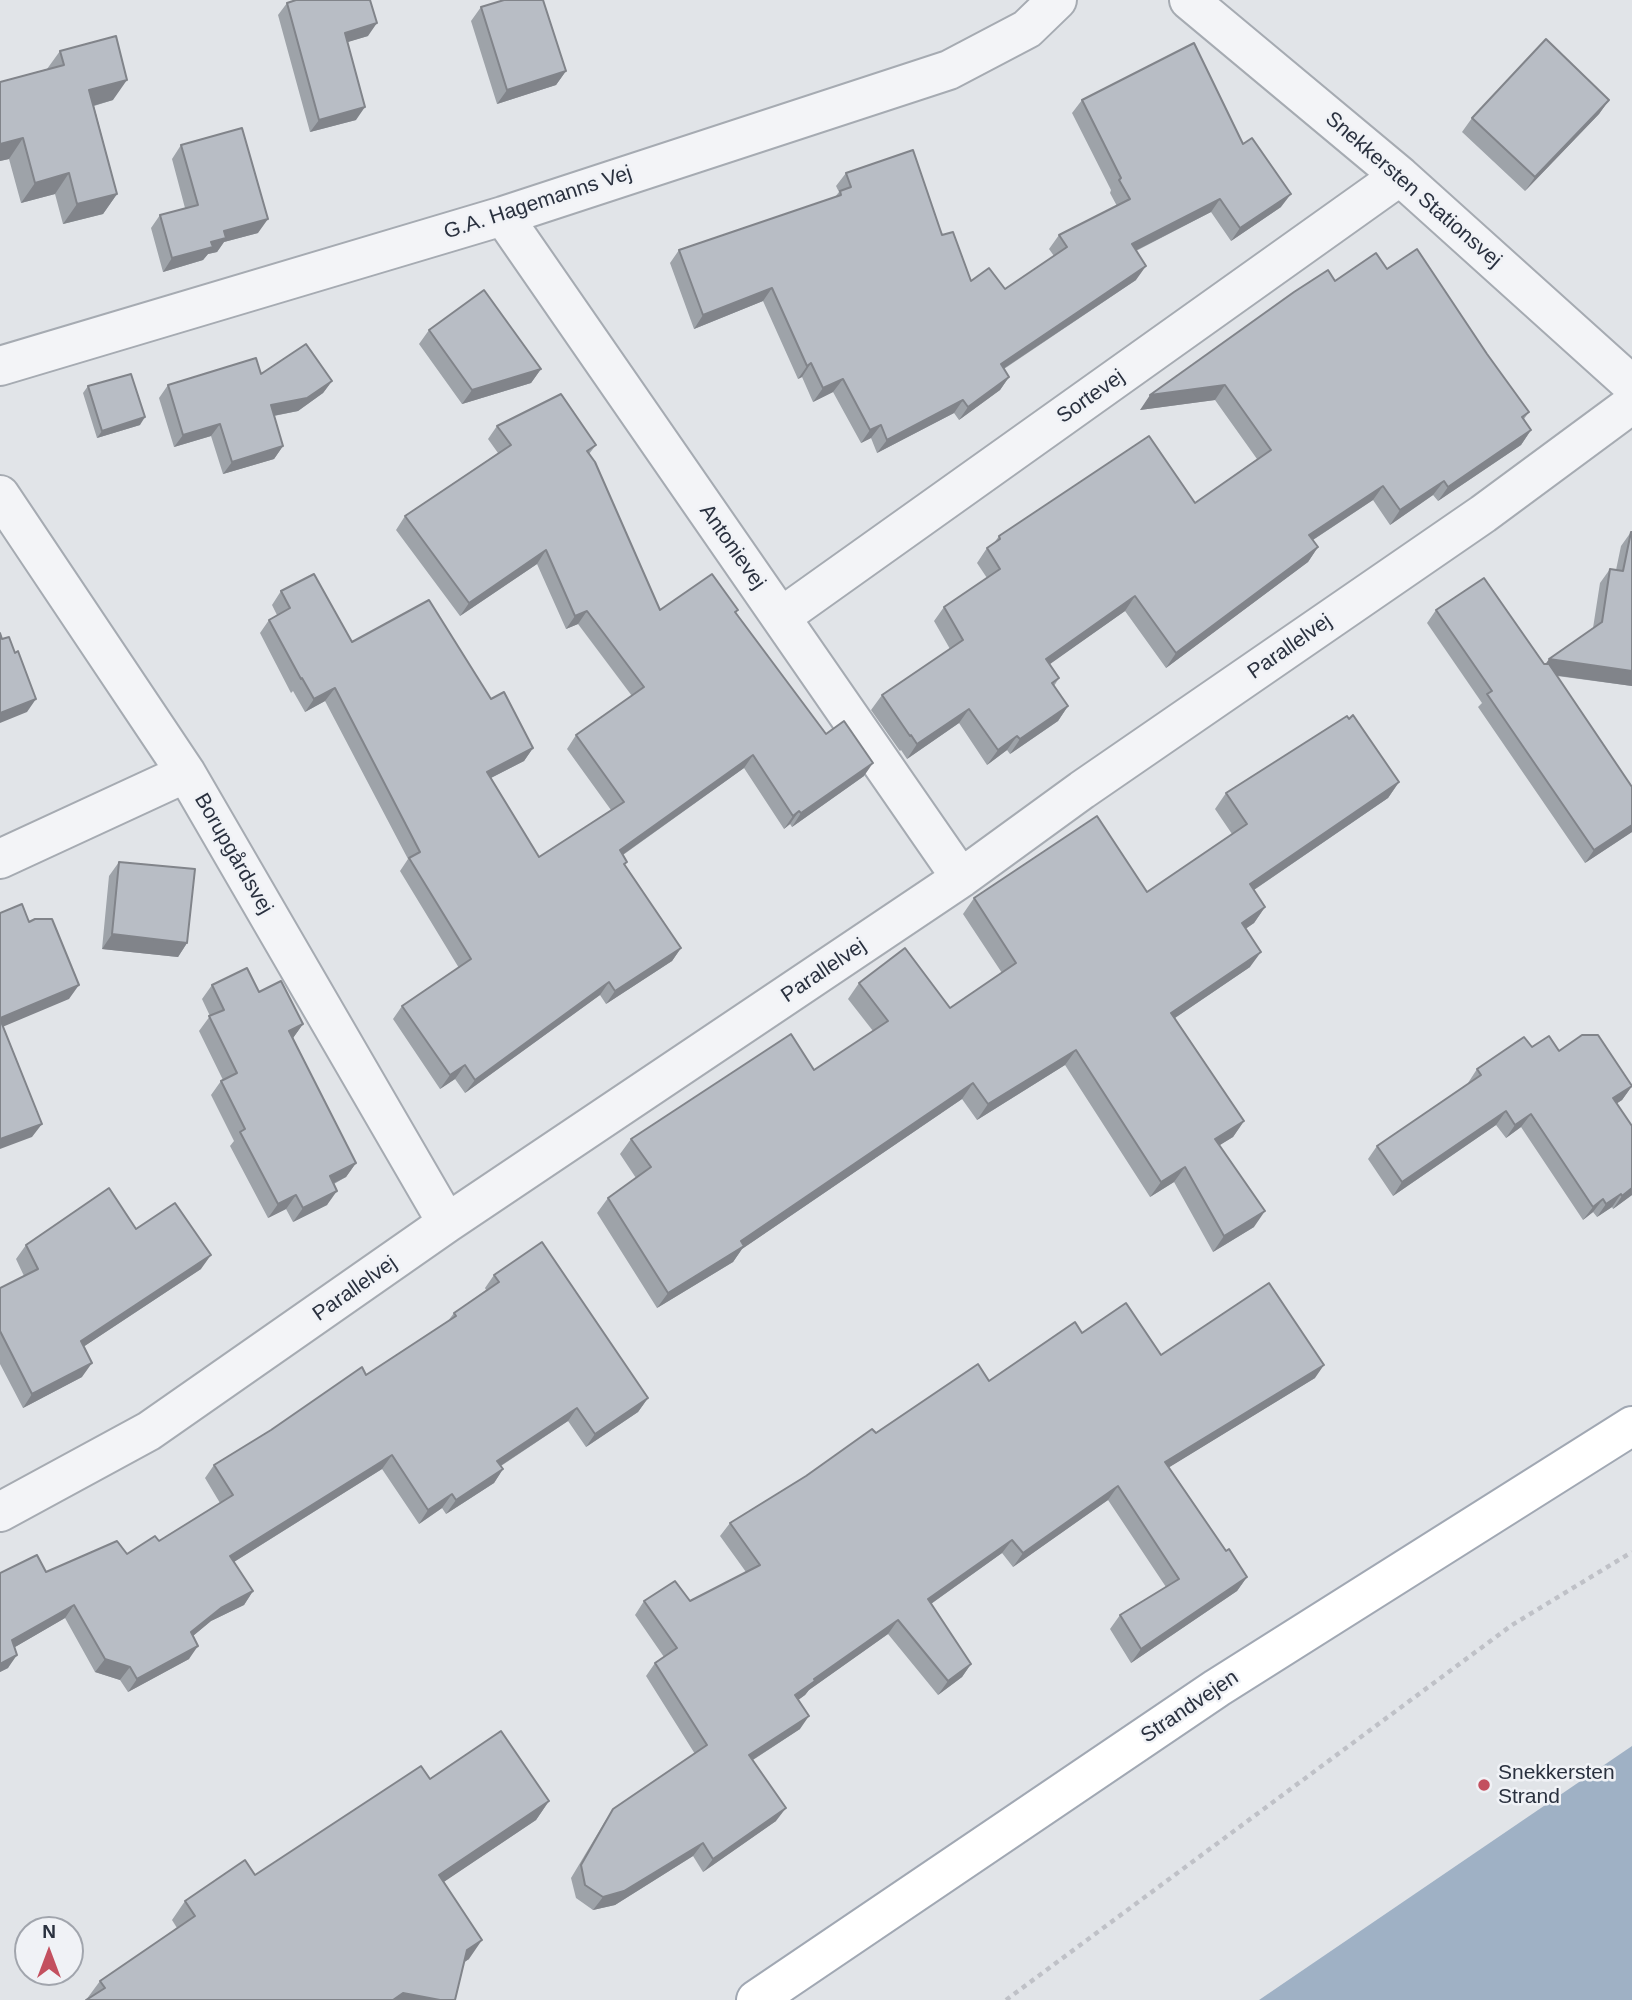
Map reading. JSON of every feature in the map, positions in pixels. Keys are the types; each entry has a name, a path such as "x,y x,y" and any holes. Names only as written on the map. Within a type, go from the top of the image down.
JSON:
{"main road":[{"name":"Strandvejen","path":"756,2000 1217,1688 1632,1426"}],"street":[{"name":"G.A. Hagemanns Vej","path":"0,366 503,216 949,70 1027,29 1057,0"},
{"name":"Snekkersten Stationsvej","path":"1189,0 1401,176 1632,385"},
{"name":"Sortevej","path":"781,617 1401,176"},
{"name":"Antonievej","path":"503,216 961,878"},
{"name":"Parallelvej","path":"0,1512 149,1431 447,1223 961,878 1082,790 1483,514 1632,404"},
{"name":"Borupgårdsvej","path":"0,495 186,773 447,1223"},
{"path":"0,859 186,773"}],"path":[{"path":"1006,2000 1512,1625 1632,1552"}],"water":[{"path":"1632,1746 1632,2000 1259,2000"}],"building":[{"path":"296,0 370,0 377,23 345,33 365,107 319,120 287,3"},
{"path":"504,0 543,0 566,71 507,90 481,7"},
{"path":"116,36 127,80 89,90 117,194 77,204 69,173 35,183 23,138 0,144 0,82 64,65 60,51"},
{"path":"1546,39 1609,100 1535,177 1472,118"},
{"path":"1194,43 1243,144 1252,138 1291,194 1240,228 1220,199 1132,244 1146,266 1001,364 1009,377 968,407 963,400 887,440 881,425 870,430 843,379 823,388 811,363 807,366 772,288 703,315 679,250 841,195 840,191 851,187 846,173 913,150 942,235 953,232 971,281 989,268 1005,289 1067,247 1059,235 1130,199 1082,100"},
{"path":"242,128 268,219 224,231 226,238 211,242 213,247 172,258 160,215 198,205 181,145"},
{"path":"1417,249 1529,412 1522,417 1531,430 1448,487 1444,481 1400,510 1383,486 1309,535 1318,547 1176,653 1135,596 1046,659 1059,678 1052,683 1068,706 1020,739 1017,736 998,750 969,709 917,744 882,695 963,640 944,607 1000,569 987,548 1000,539 999,536 1149,436 1195,503 1271,450 1225,385 1150,395 1328,270 1335,281 1376,253 1387,269"},
{"path":"484,290 541,369 472,390 429,330"},
{"path":"306,344 332,381 307,398 271,405 283,446 232,462 220,424 183,435 168,385 256,358 261,374"},
{"path":"131,374 145,417 102,431 88,386"},
{"path":"561,394 596,445 587,451 595,462 660,610 712,574 738,610 735,612 826,734 844,721 873,763 793,816 753,755 620,850 627,862 624,864 681,948 615,991 609,982 475,1080 465,1065 450,1075 402,1006 471,959 409,858 420,852 335,688 314,699 269,620 290,608 281,591 314,574 352,642 429,600 491,699 504,692 533,748 487,772 539,857 624,802 576,735 644,687 587,611 575,616 546,550 469,603 405,516 511,445 497,426"},
{"path":"1631,532 1632,671 1549,659 1602,622 1610,569 1623,571"},
{"path":"1484,578 1544,664 1549,664 1632,787 1632,825 1594,850 1487,694 1492,691 1436,610"},
{"path":"0,633 2,639 9,637 15,653 18,651 36,699 0,713"},
{"path":"1353,715 1399,782 1250,884 1265,907 1242,923 1261,952 1171,1013 1244,1121 1215,1139 1265,1211 1224,1236 1185,1167 1161,1182 1076,1050 988,1104 973,1083 741,1241 744,1246 668,1293 608,1198 651,1167 631,1139 791,1034 814,1070 888,1021 859,983 905,948 950,1008 1016,963 974,898 1097,816 1147,892 1247,824 1226,793 1347,716 1349,719"},
{"path":"119,862 195,869 187,943 112,934"},
{"path":"22,904 29,922 35,919 52,919 79,985 0,1018 0,913"},
{"path":"247,968 259,992 281,981 303,1024 289,1031 356,1163 330,1176 337,1191 303,1208 296,1195 278,1204 240,1132 245,1129 221,1081 237,1073 209,1016 224,1010 212,985"},
{"path":"0,1019 42,1124 0,1139"},
{"path":"1582,1035 1598,1035 1632,1086 1613,1098 1632,1126 1632,1188 1622,1196 1621,1194 1606,1204 1603,1199 1593,1207 1531,1114 1515,1125 1506,1111 1402,1182 1377,1146 1481,1075 1477,1069 1524,1037 1532,1047 1549,1036 1559,1051"},
{"path":"109,1188 136,1229 175,1203 211,1255 81,1341 92,1363 32,1394 0,1331 0,1288 38,1269 26,1245"},
{"path":"542,1242 648,1398 595,1434 577,1408 497,1461 503,1469 456,1500 452,1494 428,1510 392,1455 230,1556 253,1591 221,1608 191,1632 198,1646 137,1679 130,1667 105,1659 74,1605 12,1640 17,1655 0,1664 0,1573 37,1555 46,1572 117,1541 127,1554 155,1536 159,1541 233,1495 214,1465 271,1430 362,1367 366,1375 456,1316 454,1313 499,1282 494,1275"},
{"path":"1269,1283 1324,1365 1165,1462 1247,1577 1141,1649 1120,1615 1179,1579 1118,1486 1023,1553 1012,1540 928,1599 971,1664 948,1681 898,1620 795,1695 809,1716 749,1755 786,1808 713,1859 703,1843 624,1891 603,1897 585,1885 581,1865 613,1809 707,1745 655,1663 677,1648 644,1601 675,1581 690,1601 760,1565 730,1523 806,1476 872,1429 876,1433 978,1364 989,1381 1075,1322 1082,1333 1126,1303 1161,1355"},
{"path":"501,1731 549,1801 439,1875 482,1940 467,1950 455,2000 403,1993 393,2000 86,2000 105,1988 100,1981 195,1916 185,1901 245,1860 255,1875 421,1766 430,1779"}],"place":[{"name":"Snekkersten Strand","path":"1484,1785"}]}
